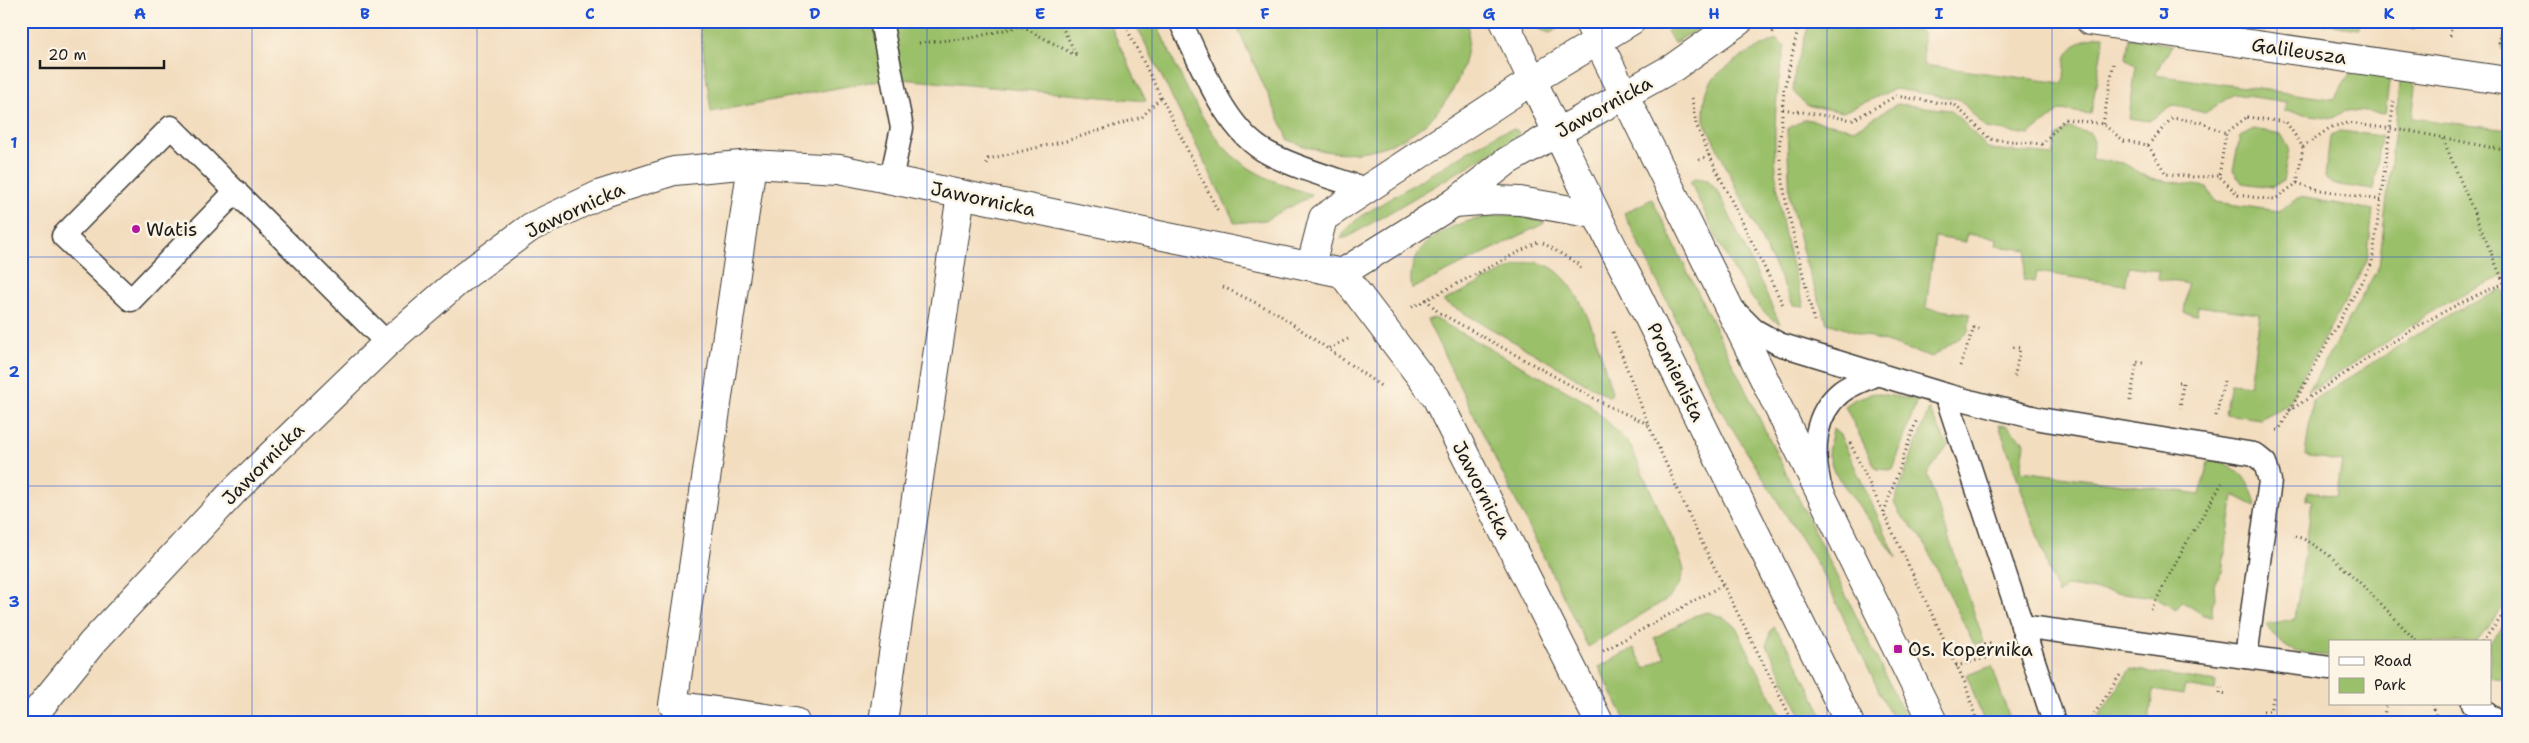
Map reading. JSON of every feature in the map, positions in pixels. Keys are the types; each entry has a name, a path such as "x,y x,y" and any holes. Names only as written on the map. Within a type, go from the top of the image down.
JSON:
{"street":[{"name":"Promienista","path":"1504,21 1558,133 1594,214 1632,284 1849,722"},
{"path":"1311,265 1323,218 1533,80 1593,30 1631,21"},
{"name":"Jawornicka","path":"1342,273 1454,203 1507,161 1674,67 1739,21"},
{"name":"Galileusza","path":"2090,21 2508,81"},
{"path":"1593,30 1933,722"},
{"path":"752,164 673,705 795,722"},
{"name":"Jawornicka","path":"28,722 92,643 236,489 387,343 463,278 531,228 600,194 674,171 752,164 839,169 1311,265 1342,273 1436,397 1599,722"},
{"path":"883,722 961,194"},
{"path":"1454,203 1495,200 1520,202 1594,214"}],"lane":[{"path":"881,21 902,128 891,179"},
{"path":"1180,21 1228,117 1246,138 1278,158 1366,189"},
{"path":"236,191 131,300 63,236 170,127 236,191 387,343"},
{"path":"1728,304 1754,330 1779,344 1937,392 2040,419 2254,454 2265,463 2270,481 2246,657"},
{"path":"1823,496 1814,454 1816,436 1823,417 1831,402 1842,392 1879,373"},
{"path":"1937,392 2022,626 2054,722"},
{"path":"2022,626 2329,668"},
{"path":"2476,706 2498,722"}],"path":[{"path":"886,46 971,38 1021,26 1077,56 1059,21"},
{"path":"1123,21 1220,215"},
{"path":"1800,21 1784,90 1779,152 1786,203 1804,285 1815,318 1806,353"},
{"path":"2498,49 2503,21"},
{"path":"2103,124 2120,25"},
{"path":"2279,430 2372,263 2394,93"},
{"path":"1783,109 1853,120 1896,96 1955,105 1990,139 2042,144 2066,119 2103,124 2124,140 2148,145 2166,174 2194,177 2219,176 2238,195 2274,200 2297,183 2303,147 2286,122 2247,117 2226,133 2219,176"},
{"path":"986,167 988,160 1066,141 1142,117 1161,97"},
{"path":"2148,145 2172,118 2200,122 2226,133"},
{"path":"2303,147 2331,127 2348,123 2443,138 2508,151"},
{"path":"2443,138 2506,282 2508,293"},
{"path":"2297,183 2316,189 2381,200"},
{"path":"1540,241 1578,264 1583,272"},
{"path":"2289,412 2398,339 2447,310 2506,282"},
{"path":"1216,284 1278,313 1384,389"},
{"path":"1426,300 1438,312 1608,406 1648,424"},
{"path":"1610,323 1648,424 1723,585 1794,722"},
{"path":"1957,373 1974,328 1979,329"},
{"path":"2014,347 2020,348 2014,381"},
{"path":"2129,409 2137,362 2143,363"},
{"path":"2215,421 2224,381"},
{"path":"2178,382 2183,382 2178,416"},
{"path":"1884,513 1937,392"},
{"path":"2089,722 2130,661 2136,642 2188,540 2243,451"},
{"path":"2263,528 2307,539 2344,568 2416,640"},
{"path":"1572,668 1723,585"},
{"path":"2484,640 2508,610"},
{"path":"1950,652 1990,644"},
{"path":"1956,666 1992,656"},
{"path":"2263,711 2270,712 2276,689"},
{"path":"2383,722 2386,706"},
{"path":"2433,706 2437,722"}],"green space":[{"path":"699,21 1108,21 1146,101 890,78 711,112"},
{"path":"1134,21 1155,21 1199,111 1221,144 1233,156 1260,174 1311,194 1311,196 1265,220 1235,223"},
{"path":"1234,21 1468,21 1466,56 1455,86 1437,112 1413,132 1385,146 1355,152 1322,151 1289,140"},
{"path":"1531,21 1559,22 1557,29 1550,33 1538,29"},
{"path":"1686,21 1711,21 1674,43 1667,31"},
{"path":"1814,21 1913,21 1923,35 1923,65 2063,83 2066,59 2072,49 2087,39 2104,36 2091,114 2061,110 2029,135 1986,128 1959,99 1895,89 1843,112 1805,105 1793,91 1795,71 1809,24"},
{"path":"2326,21 2360,21 2359,29 2325,24"},
{"path":"2508,21 2508,50 2502,49"},
{"path":"2129,38 2172,45 2155,75 2333,99 2353,69 2390,75 2385,114 2346,110 2333,118 2284,111 2286,102 2234,94 2205,113 2173,105 2149,121 2129,118 2136,66 2126,58"},
{"path":"1777,40 1785,47 1776,113 1776,178 1786,242 1804,306 1793,305 1704,121 1707,91 1716,76 1741,57"},
{"path":"2401,76 2410,78 2416,87 2412,118 2508,130 2508,274 2446,303 2308,392 2379,266"},
{"path":"1897,104 1951,110 1989,149 2053,155 2057,136 2069,128 2090,133 2094,141 2091,159 2123,163 2151,179 2207,187 2215,202 2279,211 2300,197 2373,210 2367,261 2287,405 2260,419 2225,414 2231,383 2250,385 2260,314 2198,306 2197,315 2184,313 2188,284 2158,279 2159,271 2129,267 2125,285 2037,272 2035,282 2023,280 2027,250 1996,246 1997,238 1967,234 1966,242 1935,237 1926,308 1970,314 1968,332 1932,357 1827,323 1805,261 1790,199 1787,129 1805,119 1855,129"},
{"path":"1513,129 1517,130 1519,134 1516,138 1348,237 1341,239 1346,229 1361,216 1499,133"},
{"path":"2254,129 2281,134 2289,148 2283,181 2272,187 2242,183 2233,170 2240,136"},
{"path":"2340,131 2381,136 2374,190 2332,184 2325,177 2330,137"},
{"path":"1695,178 1708,180 1719,193 1780,324 1766,314 1740,281 1717,239 1690,182"},
{"path":"1652,199 1908,722 1894,722 1821,571 1717,404 1624,213"},
{"path":"1506,215 1530,218 1545,223 1412,289 1411,271 1417,256 1427,243 1440,233 1456,226 1473,220"},
{"path":"1531,262 1548,266 1563,277 1575,293 1586,313 1594,334 1612,392 1610,397 1443,301 1515,266"},
{"path":"2502,290 2508,305 2508,601 2478,640 2329,640 2329,656 2308,654 2286,647 2266,624 2295,619 2312,501 2306,500 2307,491 2336,496 2342,462 2305,455 2313,400 2450,314"},
{"path":"1434,318 1590,404 1630,445 1677,549 1684,569 1679,585 1669,598 1588,647 1427,320"},
{"path":"1874,393 1917,400 1893,470 1876,469 1845,406 1855,399"},
{"path":"1929,409 1948,446 1927,474 1984,642 1974,644 1921,537 1900,514 1894,503"},
{"path":"1999,425 2008,426 2025,443 2021,471 2200,494 2209,459 2219,461 2235,469 2251,489 2256,507 2234,495 2222,572 2214,584 2215,599 2211,604 2213,616 2203,615 2182,601 2176,610 2154,597 2067,586 2058,595"},
{"path":"1833,429 1840,435 1897,558 1834,472 1828,452"},
{"path":"1707,612 1723,617 1736,627 1784,722 1626,722 1599,667 1634,648 1645,669 1665,657 1654,638 1694,616"},
{"path":"2508,621 2508,680 2492,677 2492,641"},
{"path":"1774,627 1791,651 1826,722 1805,722 1767,645 1770,632"},
{"path":"1992,666 2011,722 1984,722 1967,675"},
{"path":"2130,669 2216,682 2215,691 2185,686 2183,695 2153,690 2149,722 2095,722"}],"place":[{"name":"Watis","path":"136,229"},
{"name":"Os. Kopernika","path":"1898,649"}]}
